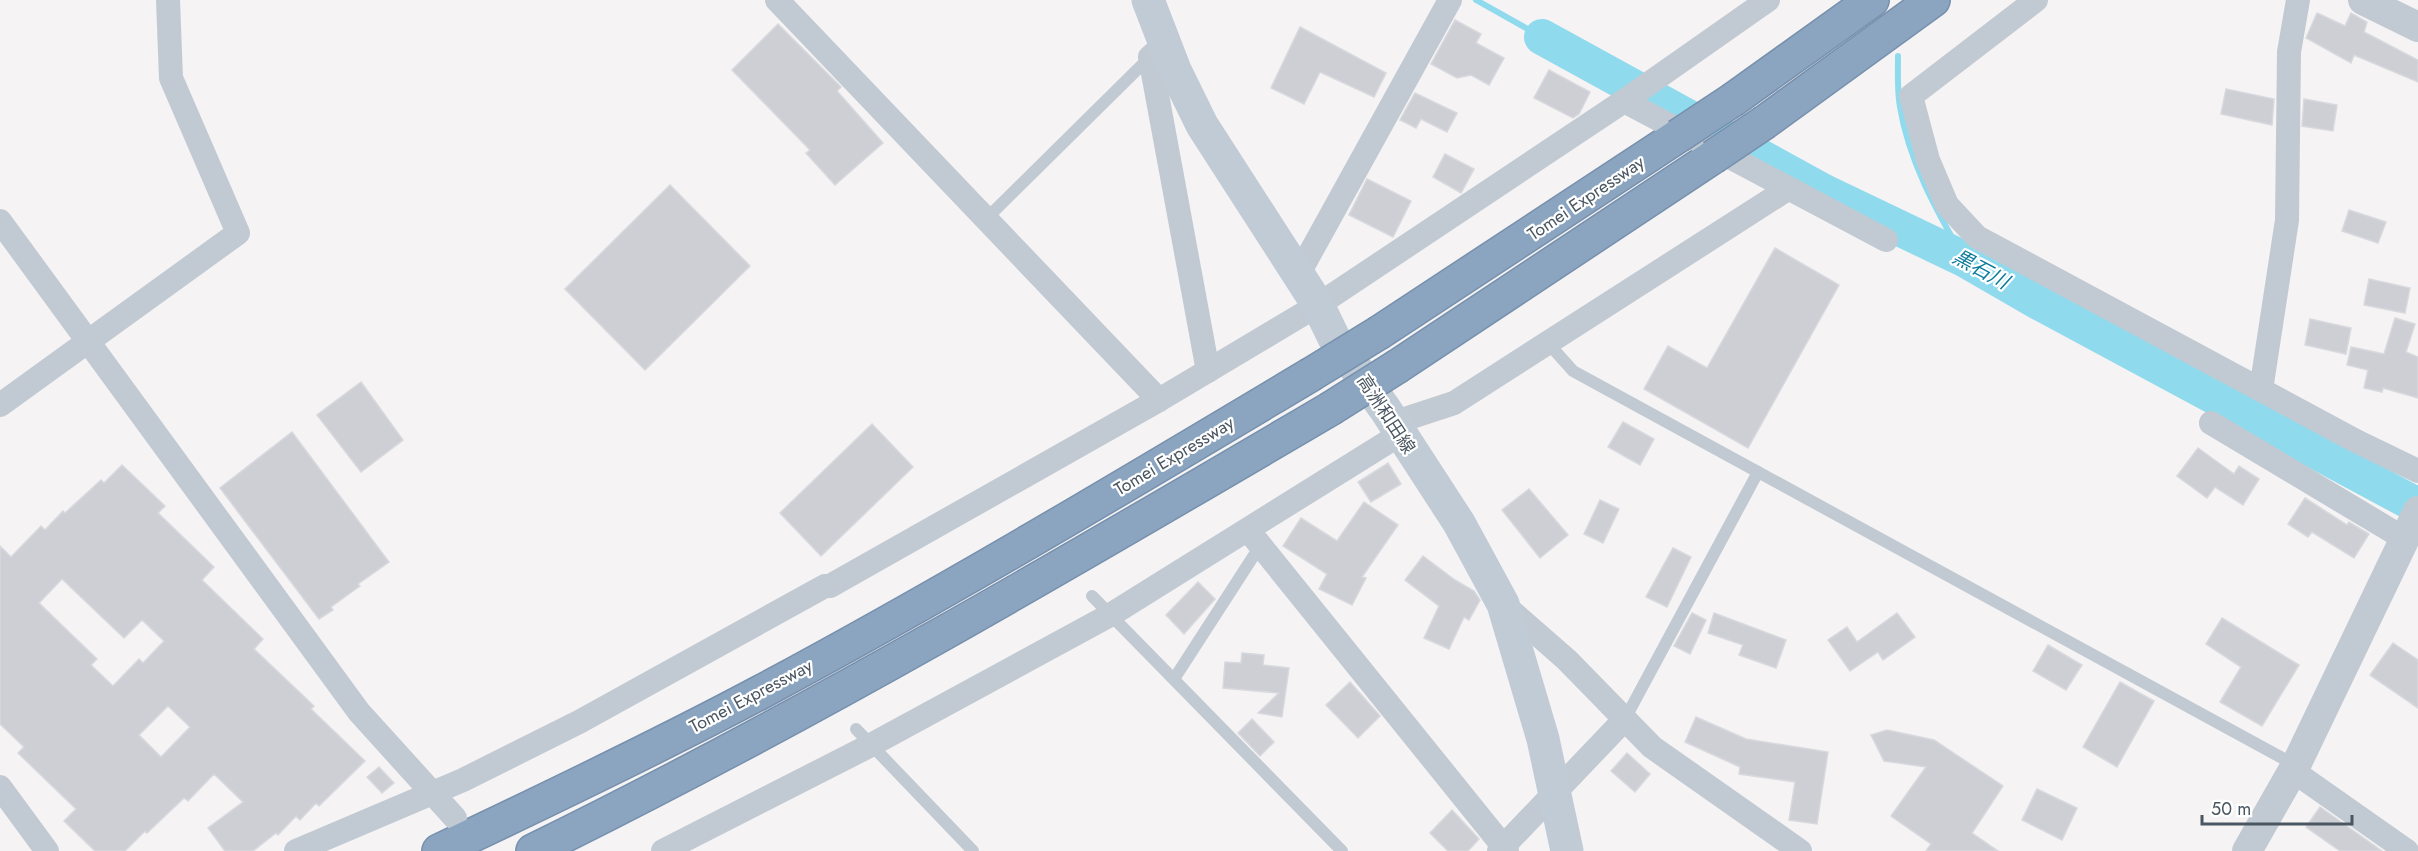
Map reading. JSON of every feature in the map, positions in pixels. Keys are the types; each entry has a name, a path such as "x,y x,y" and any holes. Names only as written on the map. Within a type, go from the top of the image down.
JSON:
{"highway":[{"name":"Tomei Expressway","path":"439,851 550,799 761,692 1007,555 1380,332 1734,99 1872,0"},
{"name":"Tomei Expressway","path":"533,851 634,801 1028,587 1330,409 1765,122 1933,0"}],"main road":[{"name":"高洲和田線","path":"1148,0 1158,51 1202,125 1318,305 1334,338 1459,523 1503,604 1543,739 1567,851"}],"street":[{"path":"0,405 238,233 171,78 168,0"},
{"path":"777,0 1159,400"},
{"path":"296,851 432,793 590,717 825,586 830,586 1159,400 1318,305 1627,100 1768,0"},
{"path":"2036,0 1911,96 1928,160 1947,204 1977,237 2261,390 2418,471"},
{"path":"2261,390 2288,220 2289,52 2298,0"},
{"path":"2363,0 2418,27"},
{"path":"1298,275 1449,1"},
{"path":"1158,51 1208,371"},
{"path":"1627,100 1786,190 1886,240"},
{"path":"663,851 864,737 1112,614 1254,538 1396,429 1454,403 1786,190"},
{"path":"0,221 359,712 455,818"},
{"path":"2211,423 2411,525 2295,768 2247,851"},
{"path":"1254,538 1503,849 1624,719"},
{"path":"1503,604 1568,660 1652,747 1800,851"},
{"path":"2295,768 2407,851"},
{"path":"0,787 47,851"}],"lane":[{"path":"986,219 1158,51"},
{"path":"1548,343 1573,371 2295,768"},
{"path":"1624,719 1758,472"},
{"path":"1174,679 1254,538"},
{"path":"1092,596 1342,851"},
{"path":"864,737 973,851"}],"building":[{"path":"2317,13 2345,26 2351,13 2367,22 2364,32 2418,60 2418,82 2354,55 2351,63 2306,38"},
{"path":"1455,20 1481,34 1476,43 1504,58 1489,85 1471,75 1457,78 1431,64"},
{"path":"778,24 841,87 837,91 883,143 835,185 806,153 810,150 732,70"},
{"path":"1300,27 1386,73 1374,97 1320,72 1304,104 1271,88"},
{"path":"1549,70 1590,92 1579,114 1573,118 1534,98"},
{"path":"2226,89 2274,99 2272,125 2221,114"},
{"path":"1415,93 1457,113 1447,132 1421,119 1416,128 1400,120"},
{"path":"2304,99 2337,105 2333,131 2302,126"},
{"path":"1445,154 1474,169 1461,193 1433,177"},
{"path":"1367,179 1411,201 1393,237 1349,215"},
{"path":"670,185 750,266 645,370 565,289"},
{"path":"2349,210 2386,222 2378,243 2342,231"},
{"path":"1775,248 1839,285 1748,448 1644,389 1668,346 1707,368"},
{"path":"2369,279 2410,288 2405,313 2364,305"},
{"path":"2395,318 2415,324 2406,352 2418,357 2418,398 2383,388 2382,392 2364,388 2368,370 2347,365 2351,347 2384,354"},
{"path":"2310,319 2351,328 2346,354 2305,345"},
{"path":"361,382 403,440 361,472 317,415"},
{"path":"1623,422 1654,439 1640,465 1608,447"},
{"path":"872,424 913,467 821,556 780,513"},
{"path":"292,432 389,562 358,584 360,586 331,607 333,610 319,619 220,488"},
{"path":"2198,448 2234,474 2239,466 2259,479 2243,505 2215,487 2207,498 2177,476"},
{"path":"1388,463 1401,484 1371,502 1358,482"},
{"path":"122,465 165,506 158,513 214,567 202,580 263,639 254,649 314,706 311,709 365,761 319,806 316,803 300,820 296,816 278,835 276,833 253,851 225,851 208,828 243,802 214,774 188,801 184,798 125,851 95,851 64,821 76,809 18,753 24,747 0,724 0,546 11,557 41,526 45,530 63,511 65,513 101,480 104,483","holes":["62,579 124,638 142,620 164,641 143,663 139,659 113,686 91,665 97,659 39,603","168,706 190,727 161,757 139,735"]},
{"path":"1529,489 1568,535 1540,558 1502,510"},
{"path":"2305,498 2347,525 2349,522 2369,534 2354,558 2312,532 2308,537 2288,524"},
{"path":"1600,500 1619,509 1603,543 1584,534"},
{"path":"1364,502 1398,525 1362,577 1366,578 1352,605 1319,589 1327,574 1283,546 1301,518 1337,541"},
{"path":"1673,548 1691,557 1667,607 1646,597"},
{"path":"1423,556 1474,591 1480,600 1469,620 1464,617 1449,649 1424,638 1439,606 1405,580"},
{"path":"1198,582 1215,599 1184,634 1166,615"},
{"path":"1692,613 1706,620 1690,654 1674,646"},
{"path":"1714,613 1786,640 1776,668 1739,655 1743,645 1708,633"},
{"path":"1897,613 1915,637 1883,660 1878,652 1850,671 1828,640 1847,627 1857,642"},
{"path":"2222,618 2299,665 2262,726 2220,702 2241,667 2206,644"},
{"path":"2393,643 2418,660 2418,708 2370,675"},
{"path":"2048,645 2082,665 2066,690 2033,671"},
{"path":"1242,653 1264,655 1263,665 1289,668 1282,717 1258,713 1279,693 1223,688 1225,662 1241,663"},
{"path":"1350,682 1380,716 1358,738 1326,705"},
{"path":"2120,682 2154,701 2117,767 2083,747"},
{"path":"1696,717 1746,739 1828,752 1817,824 1789,820 1795,782 1739,774 1740,767 1685,742"},
{"path":"1252,719 1274,742 1260,756 1238,733"},
{"path":"1887,730 1934,740 2003,786 1972,833 1998,851 1926,851 1931,844 1891,816 1926,767 1884,761 1871,735"},
{"path":"1627,753 1650,774 1635,792 1611,771"},
{"path":"379,767 394,783 382,793 367,777"},
{"path":"2037,789 2077,808 2062,840 2022,820"},
{"path":"2320,807 2382,851 2340,851 2306,827"},
{"path":"1452,810 1479,839 1468,851 1448,851 1430,833"}],"waterway":[{"path":"1476,0 1542,37"},
{"name":"黒石川","path":"1542,37 1824,192 1964,259 2035,300 2418,506"},
{"path":"1898,56 1899,101 1910,147 1925,186 1964,259"}]}
